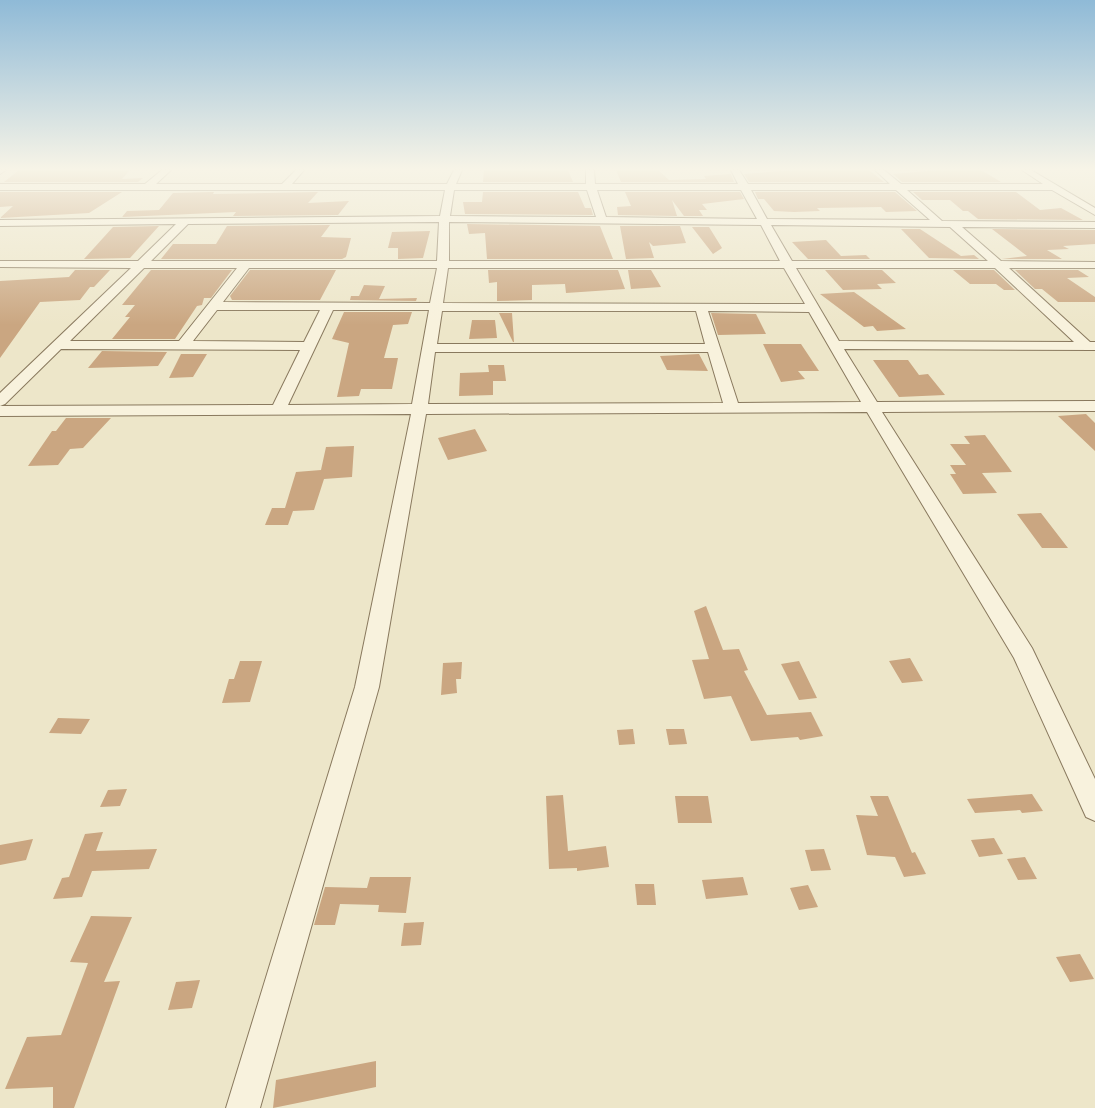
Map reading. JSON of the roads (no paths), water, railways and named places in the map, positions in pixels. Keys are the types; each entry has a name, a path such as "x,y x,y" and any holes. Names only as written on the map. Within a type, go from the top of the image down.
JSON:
{"street":[{"path":"0,223 120,222"},
{"path":"0,401 185,222"},
{"path":"243,1108 367,687 436,307 443,264 444,222"},
{"path":"716,222 1095,225"},
{"path":"764,222 870,406 1024,654 1095,808"},
{"path":"945,223 1091,346"},
{"path":"0,264 1095,265"},
{"path":"183,345 245,265"},
{"path":"214,306 813,308"},
{"path":"278,410 328,306"},
{"path":"700,308 732,406"},
{"path":"58,345 309,346"},
{"path":"835,345 1091,346"},
{"path":"429,348 714,348"},
{"path":"0,411 1095,406"}]}
